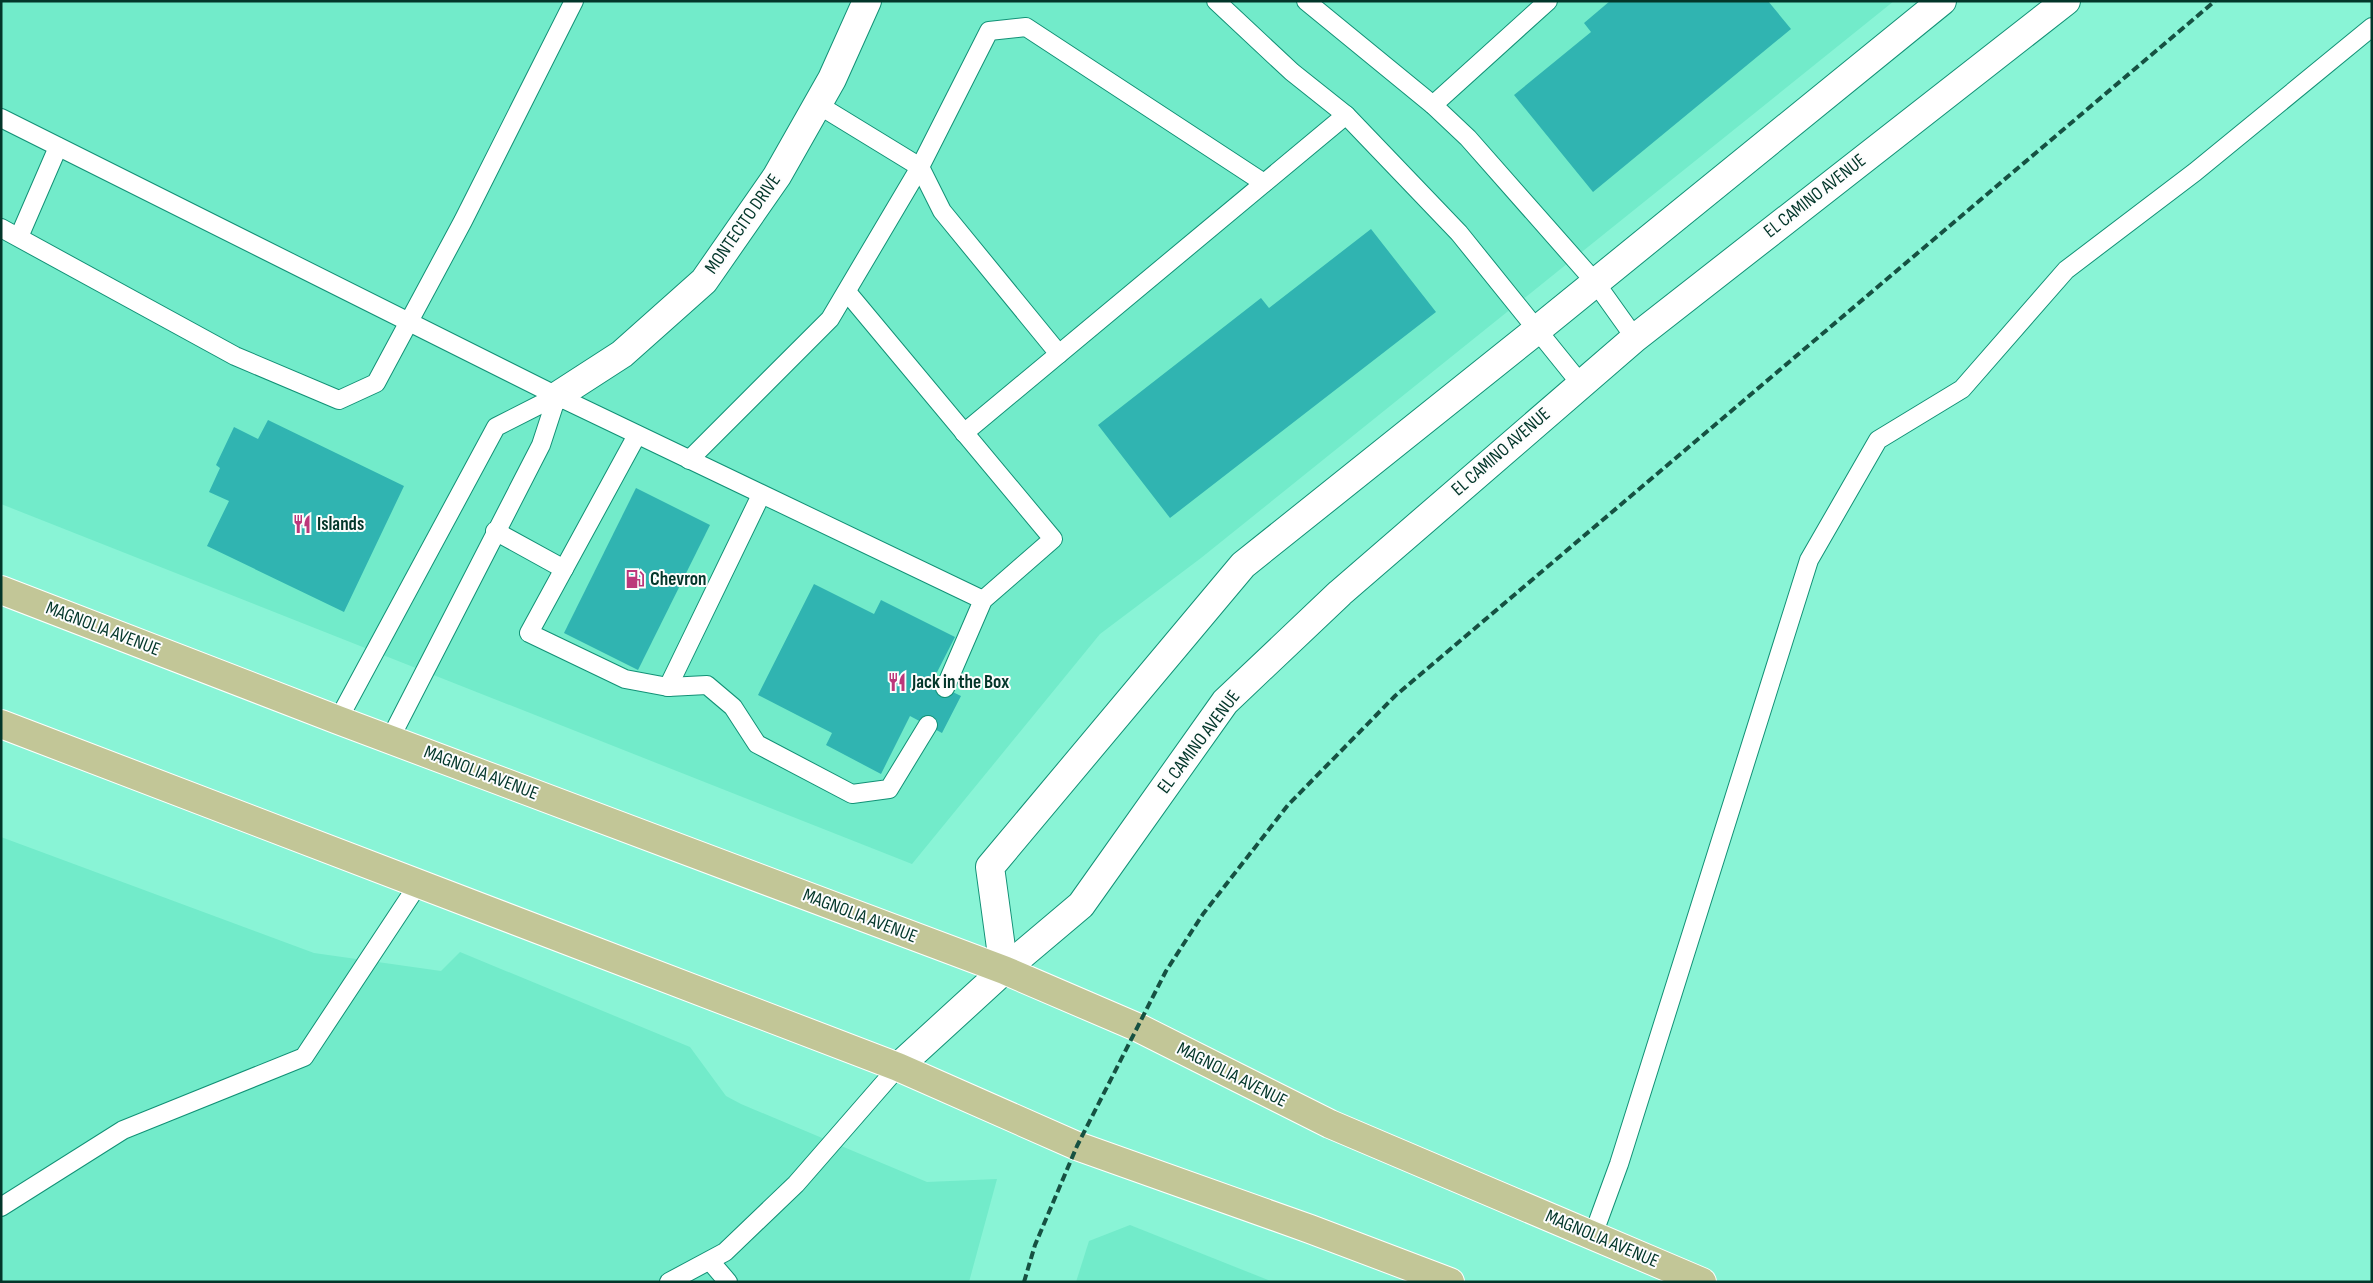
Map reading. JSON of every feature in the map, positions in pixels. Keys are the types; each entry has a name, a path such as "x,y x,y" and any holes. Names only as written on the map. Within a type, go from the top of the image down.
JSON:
{"main road":[{"name":"MAGNOLIA AVENUE","path":"1,590 338,720 1004,970 1139,1028 1330,1124 1702,1282"},
{"path":"1,724 898,1066 1077,1146 1310,1229 1450,1282"}],"street":[{"name":"MONTECITO DRIVE","path":"556,396 622,354 704,281 777,176 832,79 867,1"},
{"path":"1004,970 990,867 1243,565 1537,330 1942,1"},
{"name":"EL CAMINO AVENUE","path":"898,1066 1004,970 1081,905 1224,702 1340,593 1634,338 2066,1"}],"lane":[{"path":"1,228 235,356 296,384 339,400 376,383 463,221 574,1"},
{"path":"1216,1 1292,72 1346,115 1459,233 1580,383"},
{"path":"1306,1 1433,105 1468,138 1595,282 1634,338"},
{"path":"1433,105 1548,1"},
{"path":"689,460 830,319 920,167 989,31 1026,27 1264,183"},
{"path":"1593,1235 1619,1164 1809,560 1878,440 1962,389 2066,270 2196,172 2372,27"},
{"path":"817,104 920,167 942,211 1059,354"},
{"path":"964,433 1346,115"},
{"path":"1,118 637,436 983,600"},
{"path":"19,237 58,147"},
{"path":"847,292 1053,539 983,600 945,688"},
{"path":"390,739 495,531 541,445 556,396"},
{"path":"338,720 496,427 556,396"},
{"path":"637,436 529,633 625,678 668,687 707,685 733,708 757,744 852,794 888,789 928,725"},
{"path":"668,687 761,494"},
{"path":"495,531 564,570"},
{"path":"1,1207 123,1130 304,1057 419,884"},
{"path":"669,1282 725,1252 796,1184 898,1066"},
{"path":"710,1261 728,1282"}],"shaded area":[{"path":"1,1 1894,1 1201,558 1100,634 912,864 1,504"},
{"path":"1,837 314,953 441,971 460,952 690,1047 726,1096 741,1104 927,1182 997,1179 969,1282 1,1282"},
{"path":"1130,1225 1273,1282 1076,1282 1089,1241"}],"building":[{"path":"1610,1 1768,1 1791,29 1593,192 1514,95 1591,32 1584,23"},
{"path":"1371,229 1436,312 1170,518 1098,425 1261,298 1269,308"},
{"name":"Islands","path":"268,420 404,486 344,612 207,546 229,501 209,492 220,468 216,465 234,427 258,439"},
{"path":"636,488 710,525 638,670 564,633"},
{"path":"814,584 874,614 881,600 955,637 932,682 961,696 942,733 910,716 881,774 826,745 832,733 758,695"}],"railway":[{"path":"1024,1282 1035,1245 1077,1146 1166,971 1203,914 1288,805 1395,696 2215,1"}],"place":[{"name":"Islands","path":"302,524"},
{"name":"Chevron","path":"635,579"},
{"name":"Jack in the Box","path":"897,682"}]}
